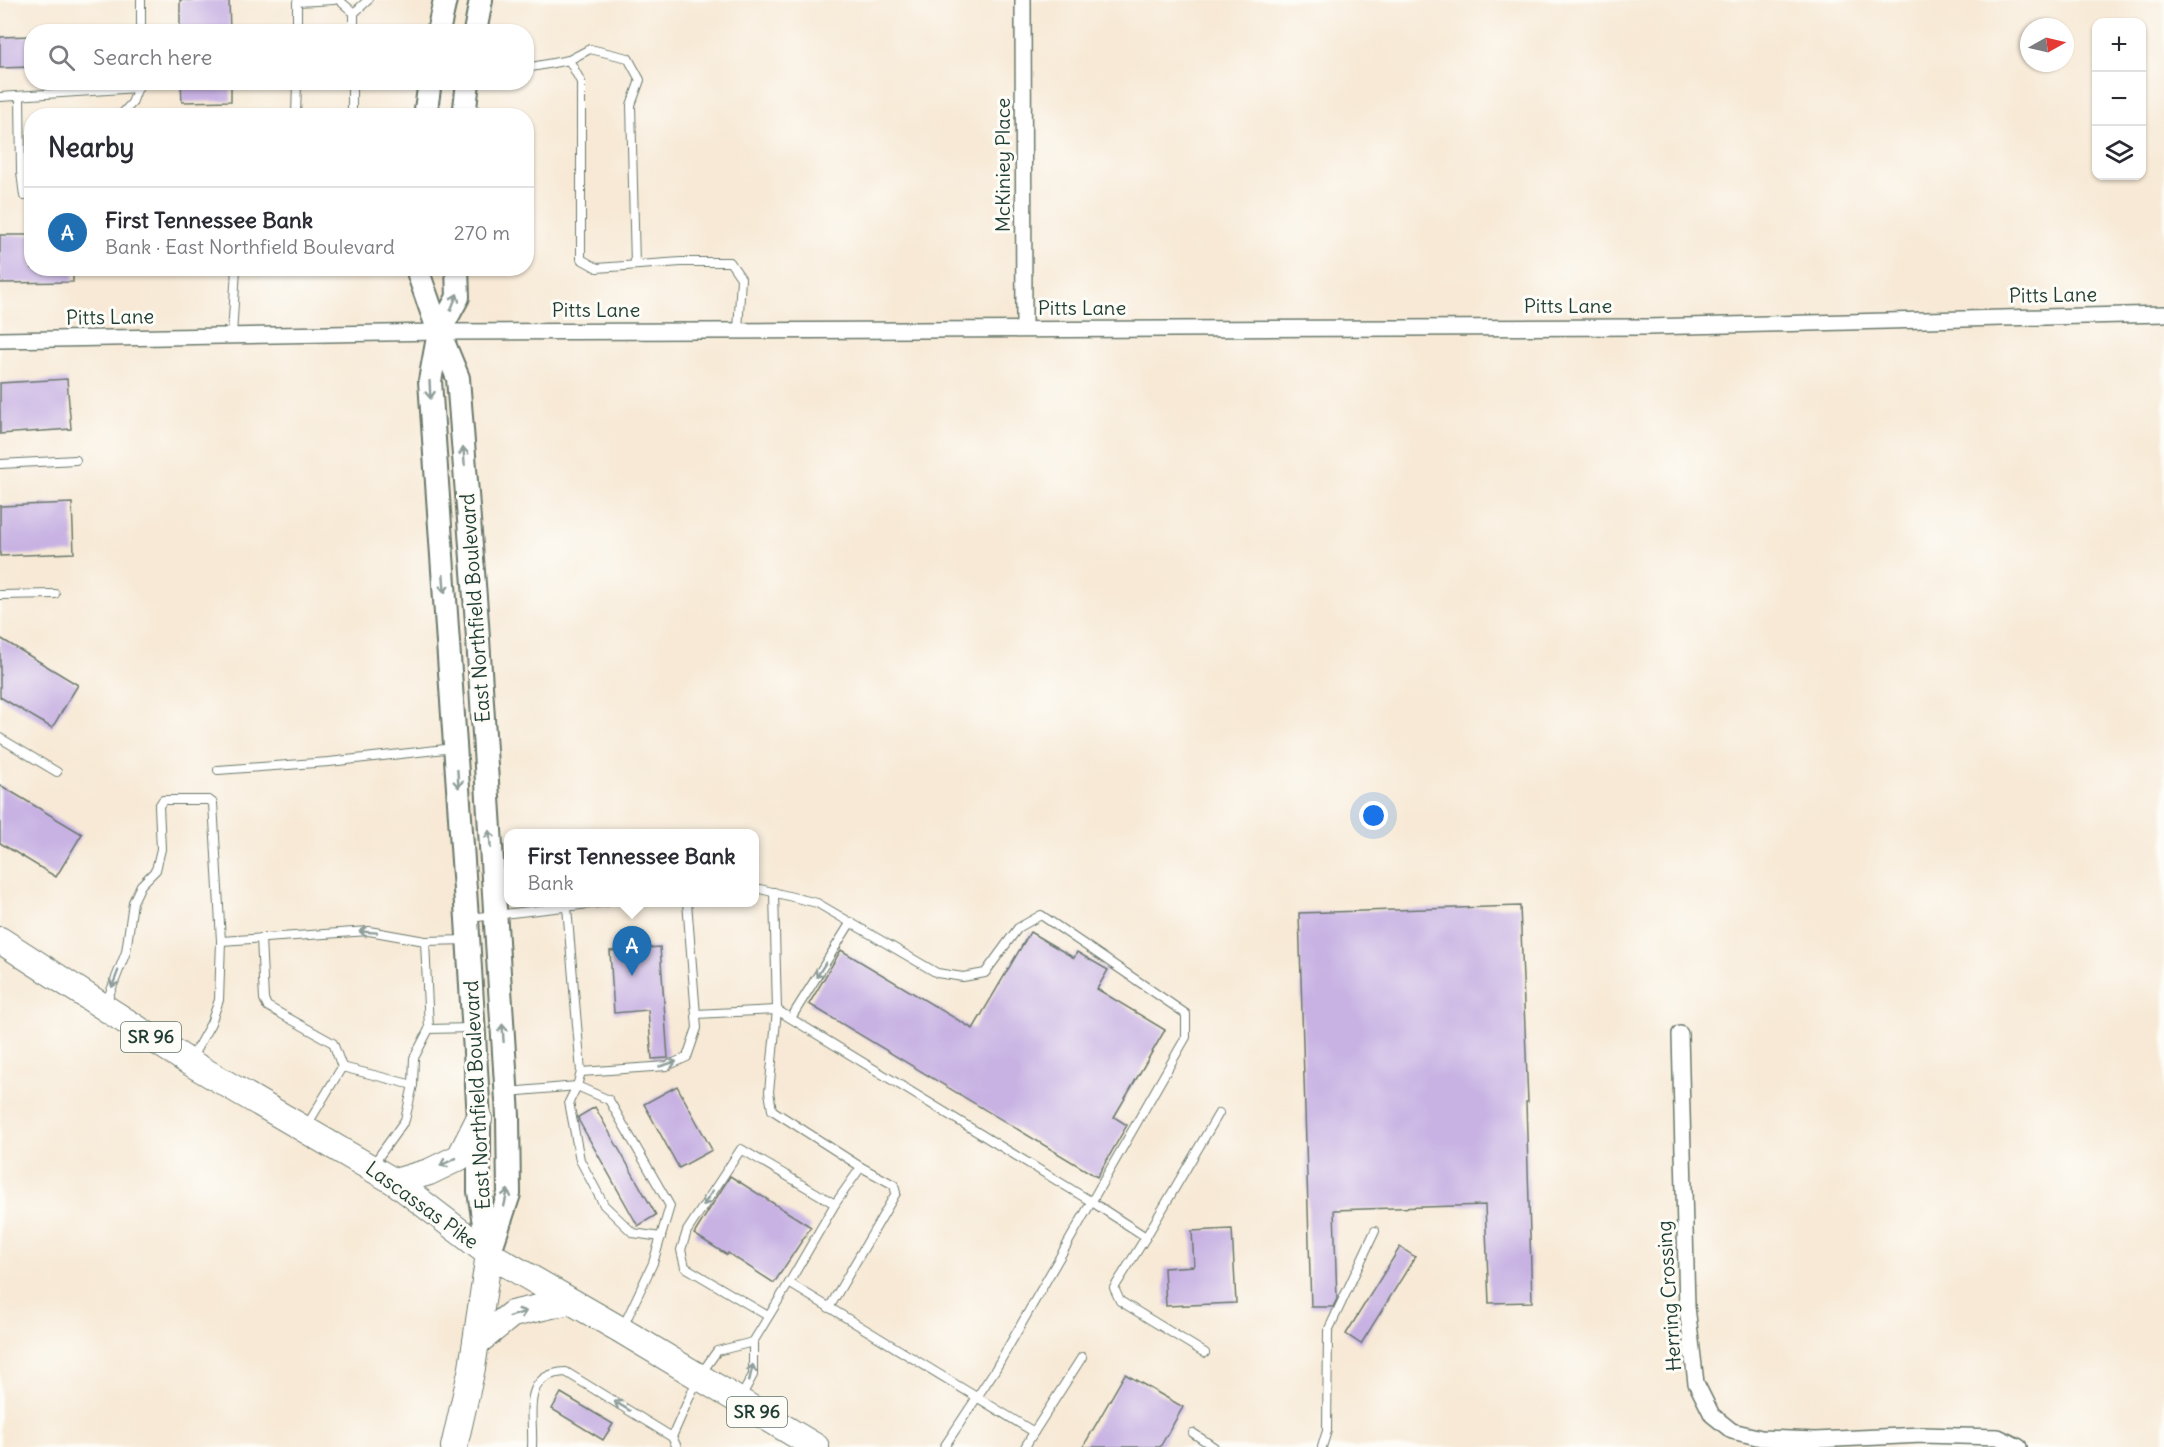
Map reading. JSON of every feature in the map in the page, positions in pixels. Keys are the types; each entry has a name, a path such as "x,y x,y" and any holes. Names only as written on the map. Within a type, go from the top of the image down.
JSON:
{"main road":[{"path":"440,24 445,0"},
{"path":"476,24 481,0"},
{"path":"427,108 429,90"},
{"path":"465,108 467,90"},
{"name":"East Northfield Boulevard","path":"419,276 458,378 477,623 507,1092 509,1194 489,1254"},
{"name":"East Northfield Boulevard","path":"457,276 458,297 439,332 430,381 474,1027 479,1119 479,1191 489,1254"},
{"path":"447,625 477,623"},
{"name":"Lascassas Pike","path":"0,940 189,1062 396,1182 489,1254 816,1447"},
{"path":"396,1182 429,1172 460,1157 479,1119"},
{"path":"458,1446 489,1254"},
{"path":"476,1343 512,1314 568,1301"}],"street":[{"name":"McKiniey Place","path":"1023,0 1024,329"},
{"name":"Pitts Lane","path":"0,340 439,332 1647,327 2164,314"},
{"name":"Herring Crossing","path":"1680,1034 1687,1307 1696,1383 1713,1415 1732,1431 1761,1438 1816,1440 1922,1435 1998,1437 2019,1447"}],"lane":[{"path":"141,0 141,24"},
{"path":"297,24 297,2 334,0"},
{"path":"339,0 354,13"},
{"path":"354,24 354,13 368,0"},
{"path":"534,67 569,60 590,49 628,58 640,80 631,105 635,265"},
{"path":"569,60 581,82 581,259 597,268 681,262 730,262 741,278 738,331"},
{"path":"0,97 85,90"},
{"path":"127,108 137,90"},
{"path":"296,108 297,90"},
{"path":"352,90 352,108"},
{"path":"20,96 21,172 24,196"},
{"path":"232,336 236,276"},
{"path":"0,464 76,460"},
{"path":"0,595 56,594"},
{"path":"0,738 57,772"},
{"path":"218,770 329,762 456,748"},
{"path":"105,1007 126,952 133,902 141,885 156,870 161,849 159,806 164,800 209,800 213,803 221,940 219,1000 211,1023 189,1062"},
{"path":"759,890 817,903 937,974 963,978 985,973 1018,928 1041,915 1186,1014 1186,1037 995,1370 944,1447"},
{"path":"774,892 777,1010 769,1092 772,1110 861,1167 894,1185 896,1193 829,1308"},
{"path":"221,940 369,932 425,941 468,929 495,915 567,907 581,1072 569,1102 580,1160 604,1205 633,1233 661,1237"},
{"path":"581,1072 667,1066 687,1057 697,1028 687,907"},
{"path":"791,1018 851,922"},
{"path":"261,938 264,999 267,1006 333,1043 342,1067"},
{"path":"371,1167 405,1120 413,1085 414,1058 429,1029 425,941"},
{"path":"696,1014 777,1010 1146,1237"},
{"path":"429,1029 474,1027"},
{"path":"342,1067 413,1085"},
{"path":"305,1129 342,1067"},
{"path":"507,1092 577,1086 609,1100 670,1206 653,1263 621,1330"},
{"path":"1205,1353 1120,1301 1114,1288 1220,1113"},
{"path":"768,1316 685,1267 681,1250 687,1231 741,1149 835,1204"},
{"path":"738,1401 753,1375 753,1342 835,1204 861,1167"},
{"path":"1322,1447 1327,1431 1328,1331 1375,1231"},
{"path":"789,1283 1034,1432"},
{"path":"672,1437 698,1378 717,1351 753,1342"},
{"path":"1025,1447 1082,1357"},
{"path":"532,1447 530,1418 533,1393 540,1381 555,1373 566,1372 672,1437 677,1447"},
{"path":"1193,1433 1214,1447"}],"building":[{"path":"180,0 229,0 230,24 180,24"},
{"path":"24,36 24,67 0,68 0,37"},
{"path":"181,90 231,90 231,101 182,102"},
{"path":"0,235 24,235 24,276 73,276 73,282 0,283"},
{"path":"67,379 71,429 0,434 0,383"},
{"path":"72,503 74,553 0,556 0,506"},
{"path":"0,638 78,685 52,728 0,697"},
{"path":"0,785 82,834 56,877 0,843"},
{"path":"1520,906 1528,1102 1526,1102 1532,1302 1489,1303 1485,1205 1334,1210 1337,1299 1333,1307 1311,1307 1299,913"},
{"path":"1030,932 1074,958 1077,952 1108,970 1097,989 1165,1030 1114,1117 1127,1125 1097,1177 809,1004 841,950 973,1029"},
{"path":"660,947 668,1058 652,1059 648,1010 614,1013 610,951"},
{"path":"677,1086 712,1150 679,1168 644,1104"},
{"path":"595,1107 656,1215 638,1226 579,1121 578,1117"},
{"path":"730,1176 811,1227 774,1283 694,1234"},
{"path":"1232,1229 1236,1303 1166,1306 1164,1268 1194,1266 1192,1231"},
{"path":"1400,1247 1415,1257 1361,1344 1346,1334"},
{"path":"1125,1374 1183,1407 1160,1447 1083,1447"},
{"path":"561,1393 613,1424 603,1440 552,1409"}],"place":[{"name":"First Tennessee Bank","path":"632,976"}]}
